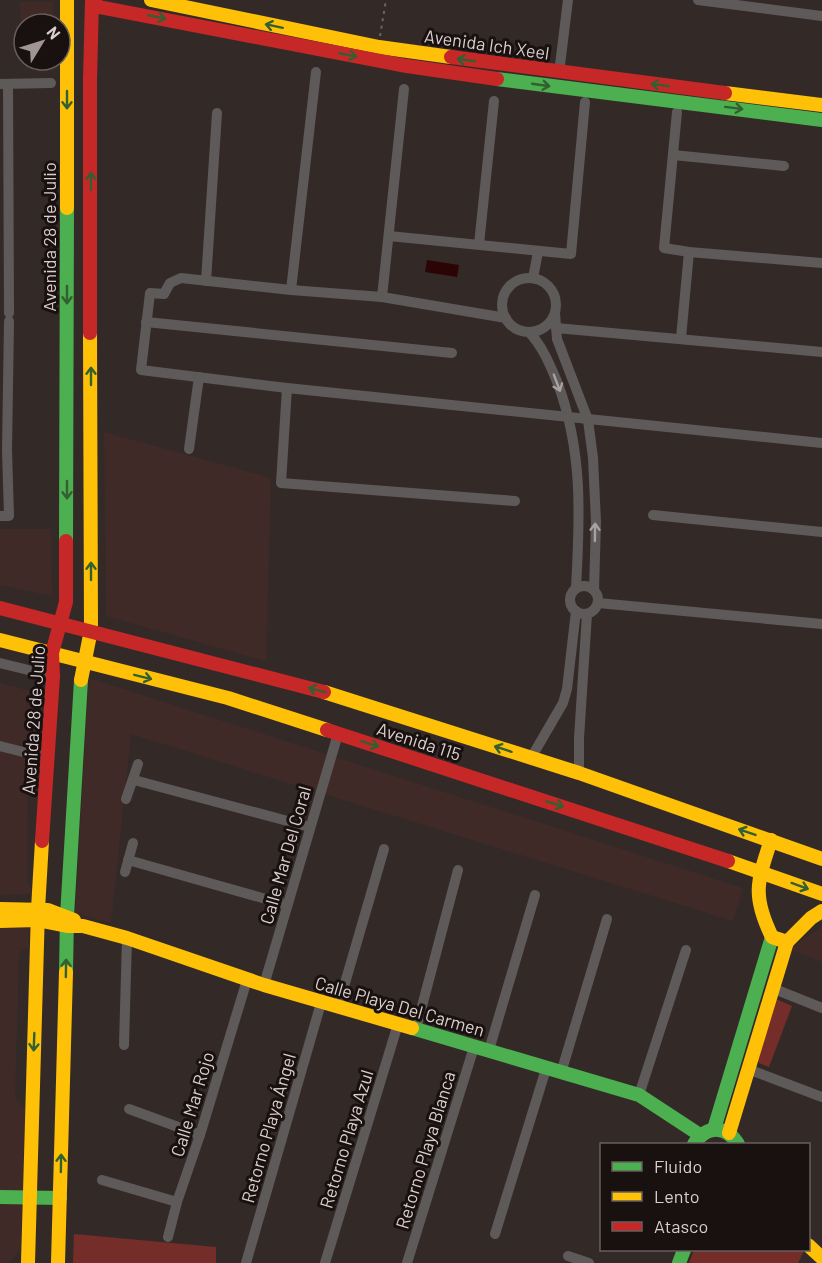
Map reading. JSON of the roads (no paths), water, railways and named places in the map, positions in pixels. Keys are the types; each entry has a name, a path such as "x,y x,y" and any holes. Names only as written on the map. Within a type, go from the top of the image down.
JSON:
{"main road":[{"name":"Avenida 28 de Julio","path":"28,1263 38,915 53,676 52,653 66,602 67,0"},
{"name":"Avenida Ich Xeel","path":"151,0 379,47 559,73 822,105"},
{"path":"58,1263 67,921 80,686 91,630 90,80 95,2 407,66 585,91 822,120"},
{"name":"Avenida 115","path":"0,608 326,692 579,773 822,859"},
{"name":"Avenida 115","path":"0,640 228,698 760,871 822,894"},
{"path":"697,1140 714,1129 772,937 758,906 756,894 760,871 771,840"},
{"name":"Calle Playa Del Carmen","path":"0,909 67,921 127,938 321,1003 639,1095 697,1140"},
{"path":"714,1129 734,1139 748,1069 787,942 822,910"},
{"name":"Calle Playa Del Carmen","path":"0,921 38,915"},
{"path":"772,937 787,942"},
{"path":"0,1197 60,1198"},
{"path":"810,1247 822,1258"}],"street":[{"path":"559,73 568,0"},
{"path":"698,0 752,3 822,16"},
{"path":"291,290 316,72"},
{"path":"4,516 4,358 9,317 4,267 4,84 51,83"},
{"path":"382,297 404,89"},
{"path":"479,244 494,101"},
{"path":"389,236 571,254 585,102"},
{"path":"677,112 664,248 822,263"},
{"path":"206,281 217,113"},
{"path":"673,155 784,166"},
{"path":"533,278 538,252"},
{"path":"681,338 689,252"},
{"path":"506,318 382,297 181,278 170,283 164,294 150,293 141,370 287,388 822,443"},
{"path":"529,332 539,342 549,362 568,417 576,452 579,484 576,588 570,600 573,609 582,613 594,610 598,603 594,590 596,522 593,458 588,420 557,339 556,305 551,289 545,283 533,278 519,279 505,291 502,310 512,326 520,330 529,332 545,327 555,314"},
{"path":"146,322 452,353"},
{"path":"556,328 822,352"},
{"path":"189,449 199,377"},
{"path":"287,388 281,483 515,501"},
{"path":"653,516 822,532"},
{"path":"576,588 585,586 594,590"},
{"path":"598,603 822,624"},
{"path":"531,758 563,703 582,613"},
{"path":"579,773 582,613"},
{"path":"0,663 53,676"},
{"name":"Calle Mar Del Coral","path":"264,985 338,734"},
{"path":"0,746 47,758"},
{"path":"126,799 138,764"},
{"path":"134,780 310,826"},
{"path":"125,872 133,843"},
{"path":"338,1007 384,849"},
{"path":"128,860 287,905"},
{"path":"416,1029 458,870"},
{"path":"489,1050 535,895"},
{"path":"561,1073 607,919"},
{"path":"124,1045 127,938"},
{"path":"639,1095 686,950"},
{"name":"Calle Mar Rojo","path":"168,1238 177,1202 200,1136 247,980"},
{"path":"772,988 822,1008"},
{"name":"Retorno Playa Ángel","path":"246,1263 321,1003"},
{"name":"Retorno Playa Azul","path":"325,1263 398,1024"},
{"name":"Retorno Playa Blanca","path":"407,1263 474,1047"},
{"path":"495,1234 546,1069"},
{"path":"748,1069 822,1096"},
{"path":"129,1109 200,1136"},
{"path":"102,1180 177,1202"},
{"path":"568,1256 589,1263"}]}
